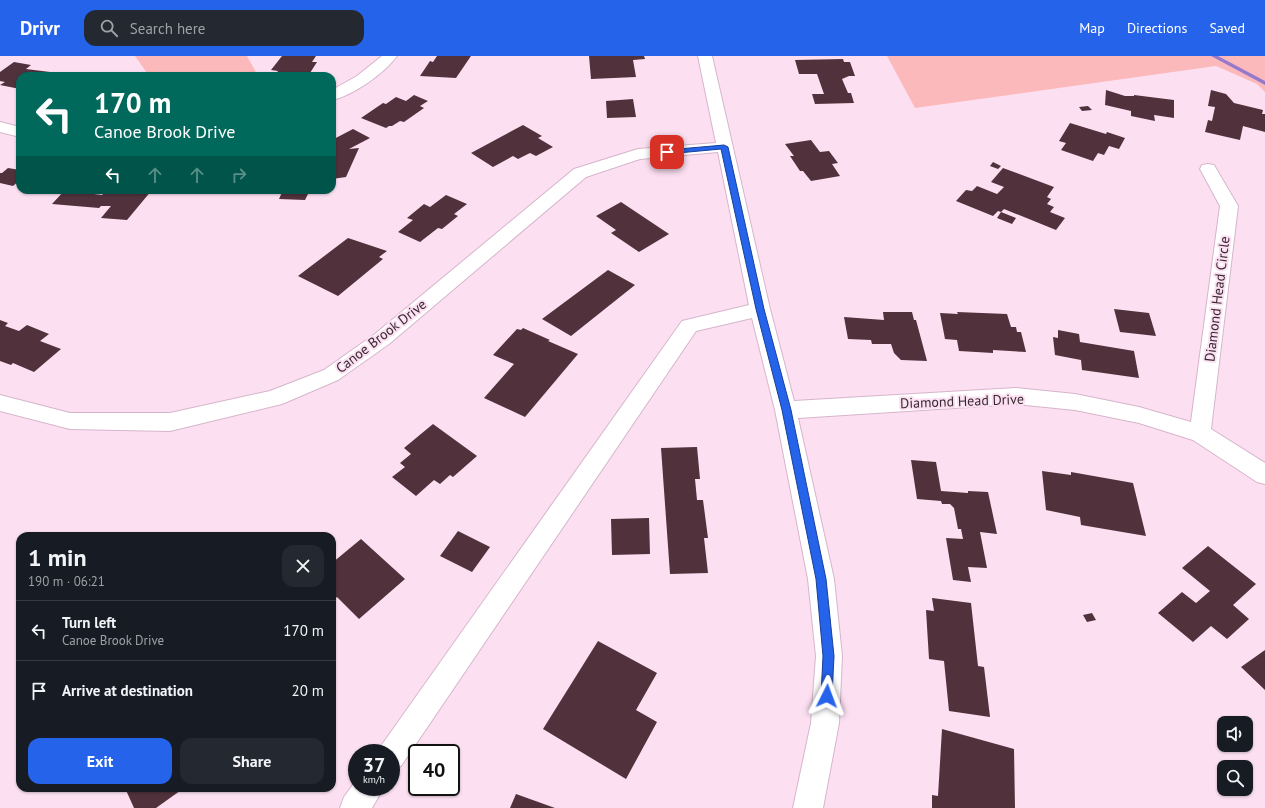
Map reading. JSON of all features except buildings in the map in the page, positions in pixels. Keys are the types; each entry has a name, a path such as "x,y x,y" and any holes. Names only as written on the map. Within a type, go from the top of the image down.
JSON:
{"street":[{"path":"336,94 348,89 379,67 390,56"},
{"path":"705,56 760,309 786,410 821,579 829,656 825,723 808,808"},
{"path":"0,127 16,131"},
{"name":"Canoe Brook Drive","path":"0,403 70,421 170,422 274,398 331,375 382,339 580,173 638,154 724,147"},
{"name":"Diamond Head Circle","path":"1200,433 1229,206 1208,169"},
{"path":"399,744 689,326 760,309"},
{"name":"Diamond Head Drive","path":"786,410 1016,396 1075,402 1139,414 1200,433 1265,475"},
{"path":"355,808 363,796"}],"shaded area":[{"path":"135,56 247,56 256,72 146,72"},
{"path":"887,56 1265,56 1265,92 1257,84 1216,66 915,108"}],"waterway":[{"path":"1214,56 1265,83"}],"route":[{"path":"667,152 724,147 760,309 786,410 821,579 829,656 827,696"}]}
